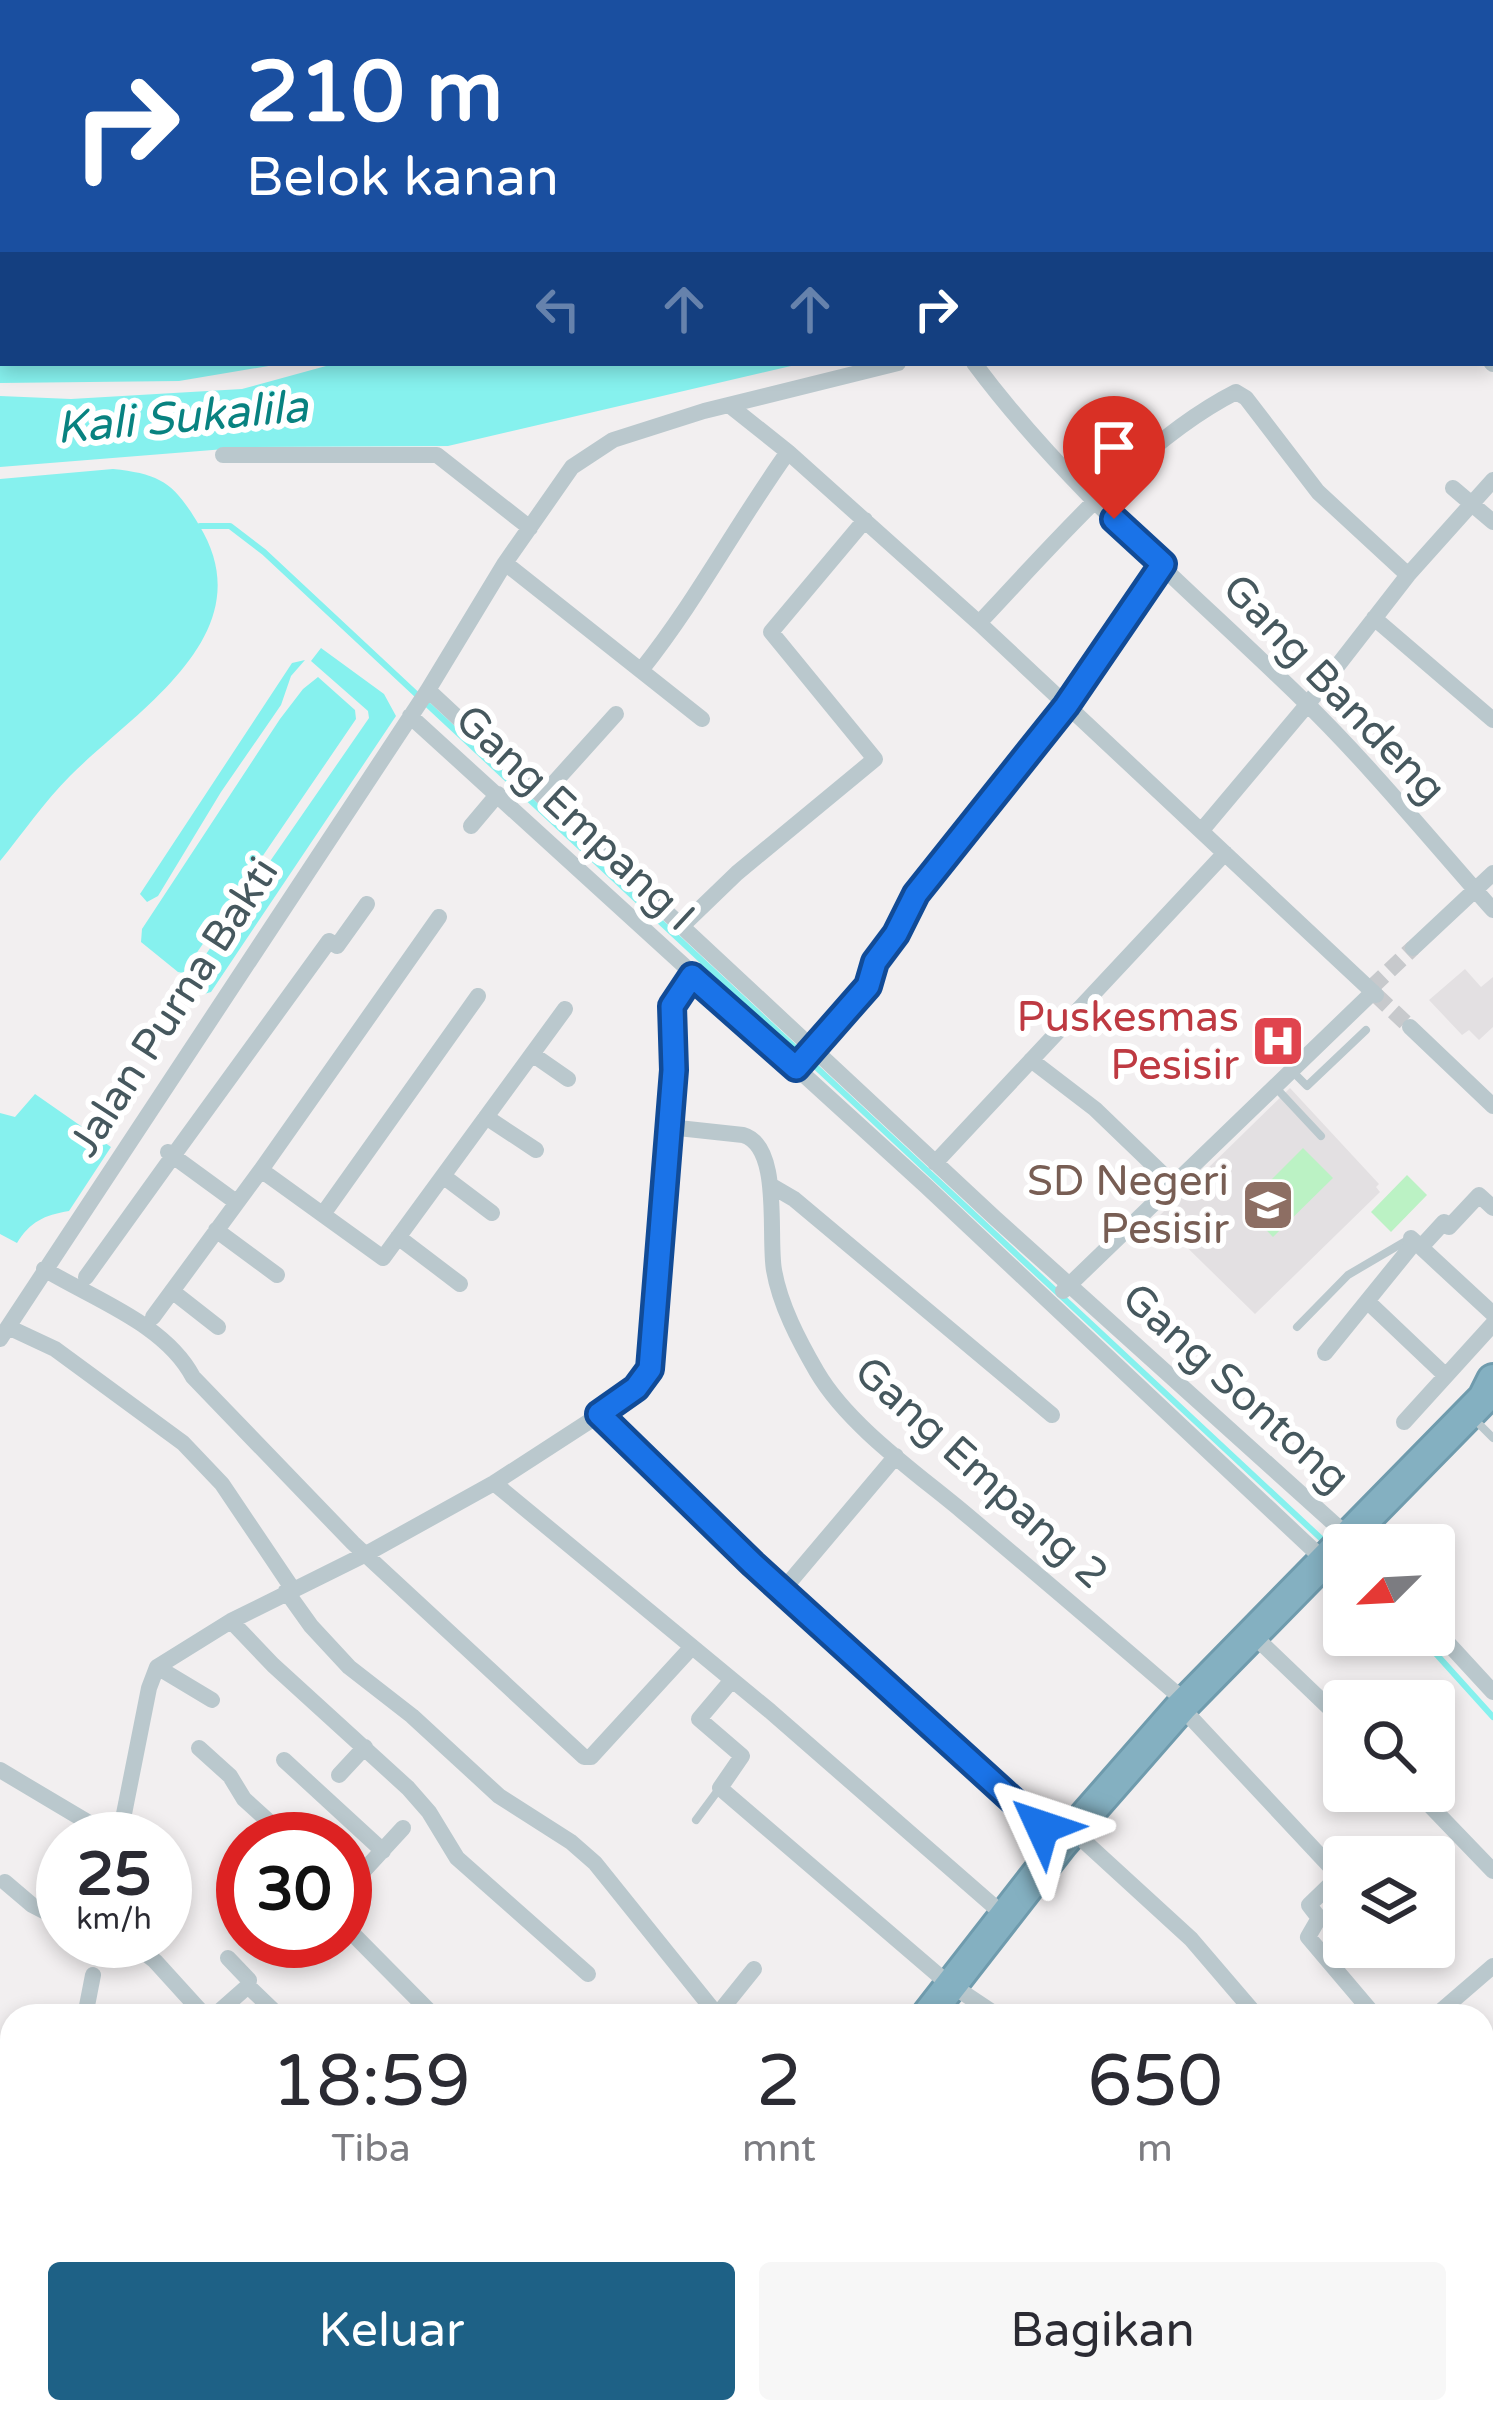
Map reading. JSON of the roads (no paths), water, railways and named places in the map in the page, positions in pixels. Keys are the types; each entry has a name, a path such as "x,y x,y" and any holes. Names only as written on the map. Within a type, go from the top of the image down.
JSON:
{"highway":[{"path":"1364,1524 1485,1396"},
{"path":"937,2004 1002,1914 1184,1705 1323,1566"}],"street":[{"name":"Jalan Purna Bakti","path":"4,1333 572,467 599,447 729,405 886,366"},
{"name":"Gang Bandeng","path":"976,366 1094,502 1307,704 1493,910"},
{"path":"980,622 1094,502 1182,426 1236,392 1246,398 1318,493 1408,575"},
{"path":"729,405 980,622 1373,991 1059,1295"},
{"path":"642,669 685,616 750,504 788,452"},
{"path":"223,455 431,454 449,461 530,528"},
{"path":"1202,830 1408,575 1493,480"},
{"path":"1453,488 1493,522"},
{"path":"680,941 737,873 875,757 771,634 865,520"},
{"path":"506,563 702,719"},
{"path":"427,692 520,795 805,1057 868,986 875,962 916,894 1066,706 1163,564"},
{"path":"1374,618 1493,720"},
{"name":"Gang Empang I","path":"411,714 520,795 680,941 692,976 805,1057 1059,1295 1323,1532"},
{"path":"471,826 520,795 616,714"},
{"path":"935,1174 1031,1060 1226,853"},
{"path":"1413,948 1493,873"},
{"path":"86,1277 167,1152 329,941 337,946 367,904"},
{"path":"153,1318 439,917"},
{"path":"123,1812 157,1667 289,1589 366,1554 494,1483 636,1388 650,1369 674,1070 672,1006 692,976"},
{"path":"323,1214 478,996"},
{"path":"262,1169 383,1258 565,1009"},
{"path":"1410,1027 1493,1106"},
{"path":"532,1054 568,1079"},
{"name":"Gang Sontong","path":"805,1057 1059,1295 1323,1532"},
{"path":"1031,1060 1095,1109 1174,1185"},
{"path":"486,1117 536,1150"},
{"name":"Gang Empang 2","path":"669,1127 753,1138 764,1153 774,1270 789,1316 827,1388 896,1456 1184,1705 1340,1876 1310,1905 1319,1918 1308,1937 1365,2004"},
{"path":"138,1129 236,1202"},
{"path":"442,1176 492,1213"},
{"path":"770,1185 794,1199 1052,1415"},
{"path":"1325,1353 1416,1242 1444,1222 1449,1227 1479,1195 1493,1208"},
{"path":"216,1230 277,1275"},
{"path":"398,1238 460,1284"},
{"path":"1416,1242 1493,1314"},
{"path":"44,1269 162,1336 183,1356 194,1377 366,1554 586,1757 591,1757 691,1648"},
{"path":"172,1292 218,1327"},
{"path":"1367,1301 1446,1376"},
{"path":"1404,1422 1493,1324"},
{"path":"4,1333 55,1349 183,1443 222,1484 310,1626 349,1666 385,1692 499,1796 572,1842 595,1863 708,2004"},
{"path":"599,1414 782,1591 1191,1939 1247,2004"},
{"path":"782,1591 896,1456"},
{"path":"494,1483 732,1680 1002,1914"},
{"path":"231,1621 429,1812 457,1858 588,1974"},
{"path":"1254,1636 1323,1702"},
{"path":"1455,1651 1493,1693"},
{"path":"157,1667 212,1700"},
{"path":"732,1680 699,1719 742,1756 720,1788 980,2004"},
{"path":"339,1775 365,1747"},
{"path":"199,1748 230,1776 258,1812"},
{"path":"284,1760 383,1851"},
{"path":"1,1772 70,1812"},
{"path":"1436,1812 1493,1871"},
{"path":"372,1863 403,1828"},
{"path":"5,1882 36,1907"},
{"path":"372,1953 422,2004"},
{"path":"1453,2004 1493,1966"},
{"path":"88,2004 95,1968"},
{"path":"162,1968 197,2004"},
{"path":"225,2004 248,1986 249,1980 238,1968"},
{"path":"726,2004 754,1970"},
{"path":"248,1986 267,2004"}],"lane":[{"path":"1293,1072 1307,1086 1366,1030"},
{"path":"1276,1088 1321,1136"},
{"path":"1297,1328 1348,1275 1416,1242"},
{"path":"1485,1396 1493,1438"},
{"path":"696,1820 720,1788"}],"water":[{"path":"0,366 268,366 179,381 0,383"},
{"name":"Kali Sukalila","path":"326,366 791,366 448,446 250,447 0,467 0,396 71,399 242,389"},
{"path":"113,469 155,478 182,499 215,564 216,601 205,635 184,667 60,786 0,861 0,479"},
{"path":"321,648 384,694 396,716 211,992 204,994 191,982 193,973 369,718 368,711 311,661"},
{"path":"305,660 158,896 147,902 140,894 292,663"},
{"path":"318,677 355,710 356,719 183,973 178,972 141,942 142,929 280,719"},
{"path":"35,1094 111,1147 69,1211 38,1221 17,1243 0,1234 0,1113 15,1117"}],"waterway":[{"path":"200,526 230,526 264,552 1323,1540"},
{"path":"672,1216 672,1221"},
{"path":"1438,1656 1493,1717"}],"tunnel":[{"path":"1372,987 1413,948"},
{"path":"1376,995 1410,1027"}],"place":[{"name":"Puskesmas Pesisir","path":"1278,1041"},
{"name":"SD Negeri Pesisir","path":"1268,1205"}]}
